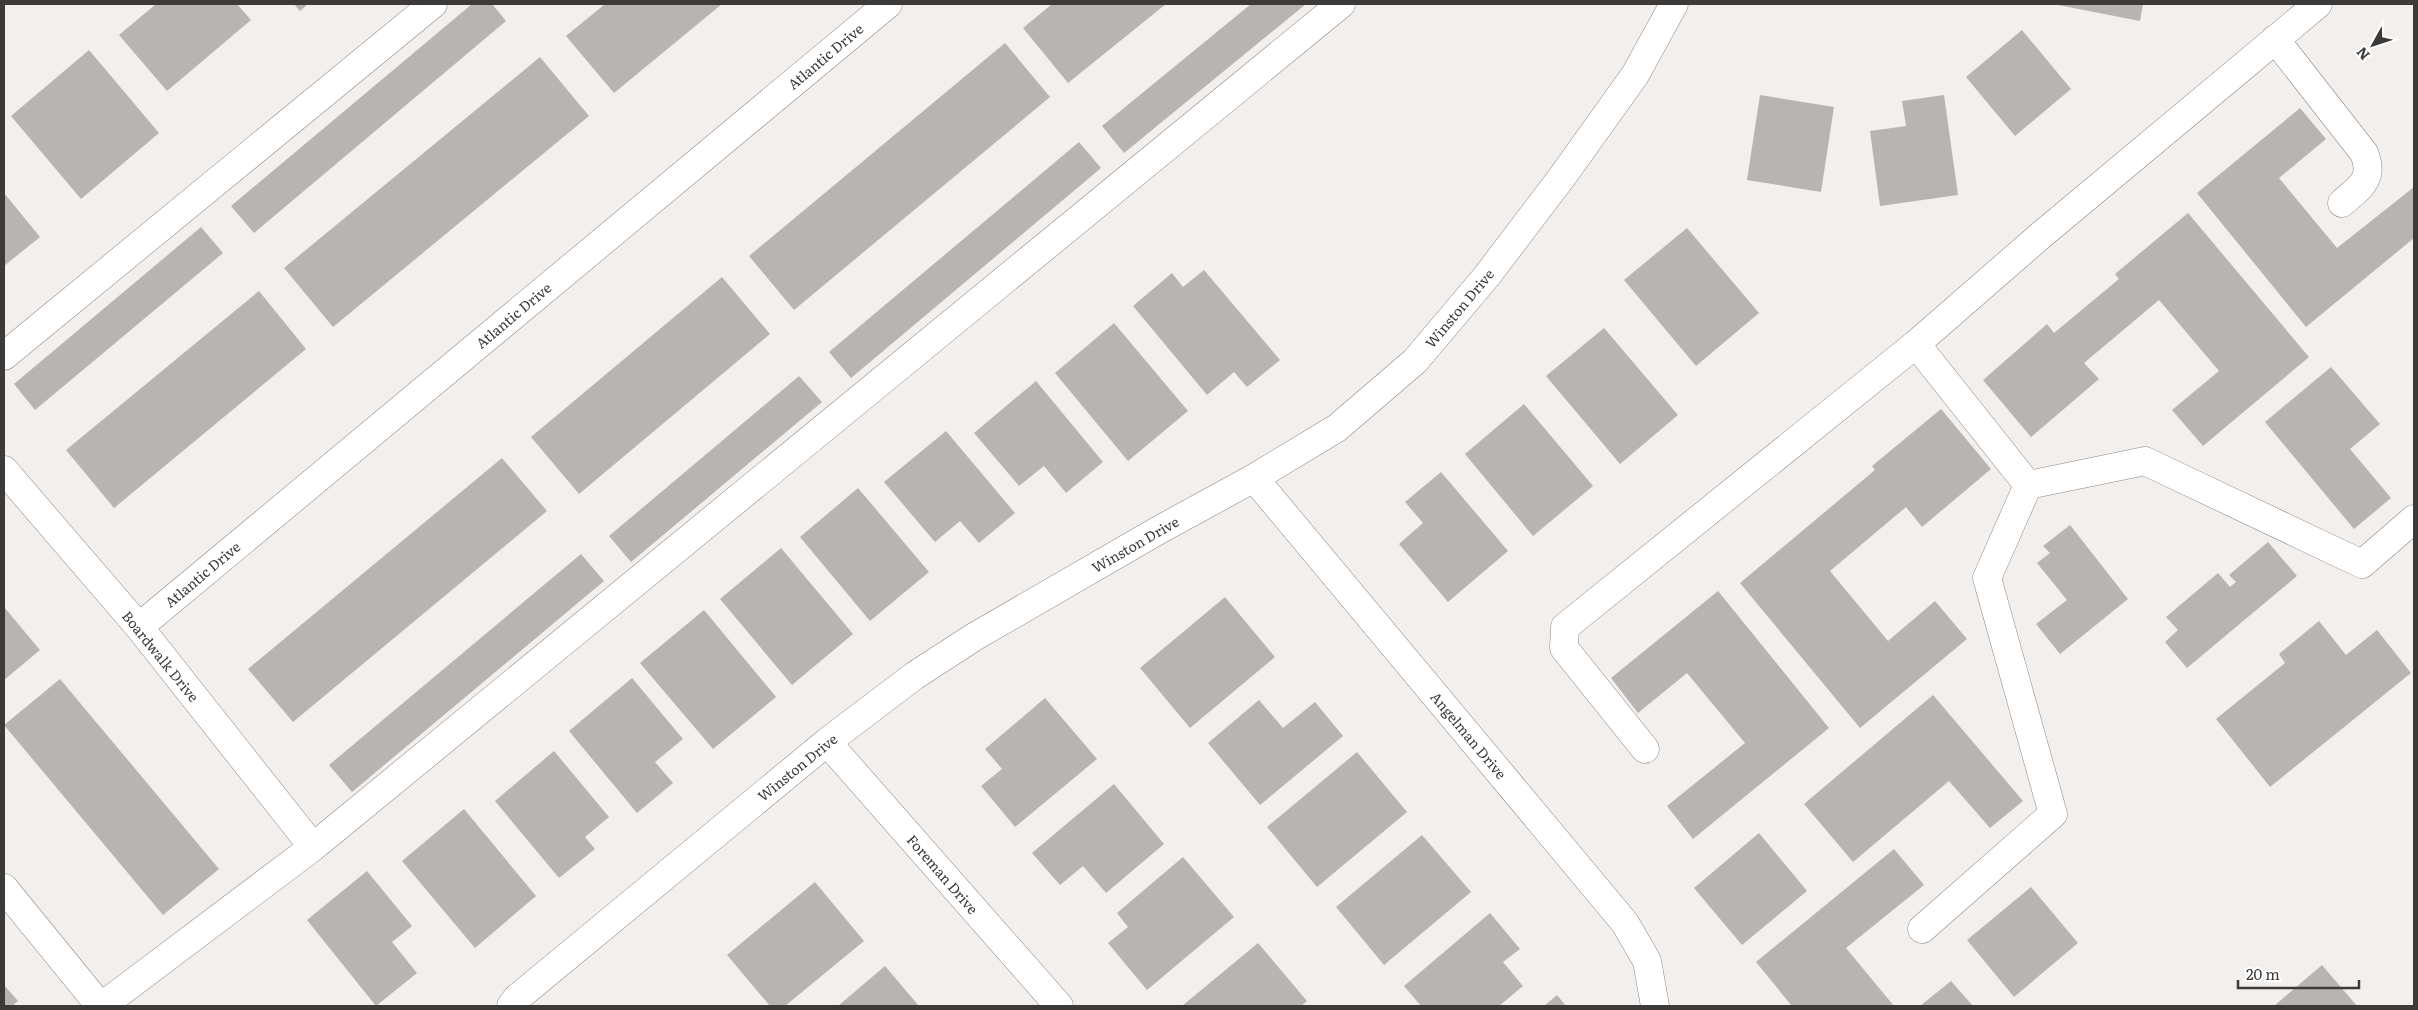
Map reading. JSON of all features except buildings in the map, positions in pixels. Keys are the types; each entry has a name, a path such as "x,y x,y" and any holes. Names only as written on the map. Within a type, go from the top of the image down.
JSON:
{"street":[{"path":"4,356 433,4"},
{"name":"Atlantic Drive","path":"139,627 888,4"},
{"path":"4,888 101,1006 312,847 1341,4"},
{"name":"Winston Drive","path":"511,1006 517,998 827,742 914,676 974,637 1159,530 1254,478 1337,428 1415,361 1486,277 1573,162 1635,75 1674,4"},
{"path":"1645,749 1564,648 1565,627 1916,344 2040,236 2318,4"},
{"path":"2275,40 2364,153 2369,166 2364,183 2342,203"},
{"path":"1916,344 2028,485"},
{"path":"2028,485 2145,461 2362,564 2414,519"},
{"name":"Boardwalk Drive","path":"4,470 139,627 312,847"},
{"name":"Angelman Drive","path":"1254,478 1625,923 1647,961 1655,1006"},
{"path":"1922,929 2053,814 1987,578 2028,485"},
{"name":"Foreman Drive","path":"827,742 1059,1006"}]}
